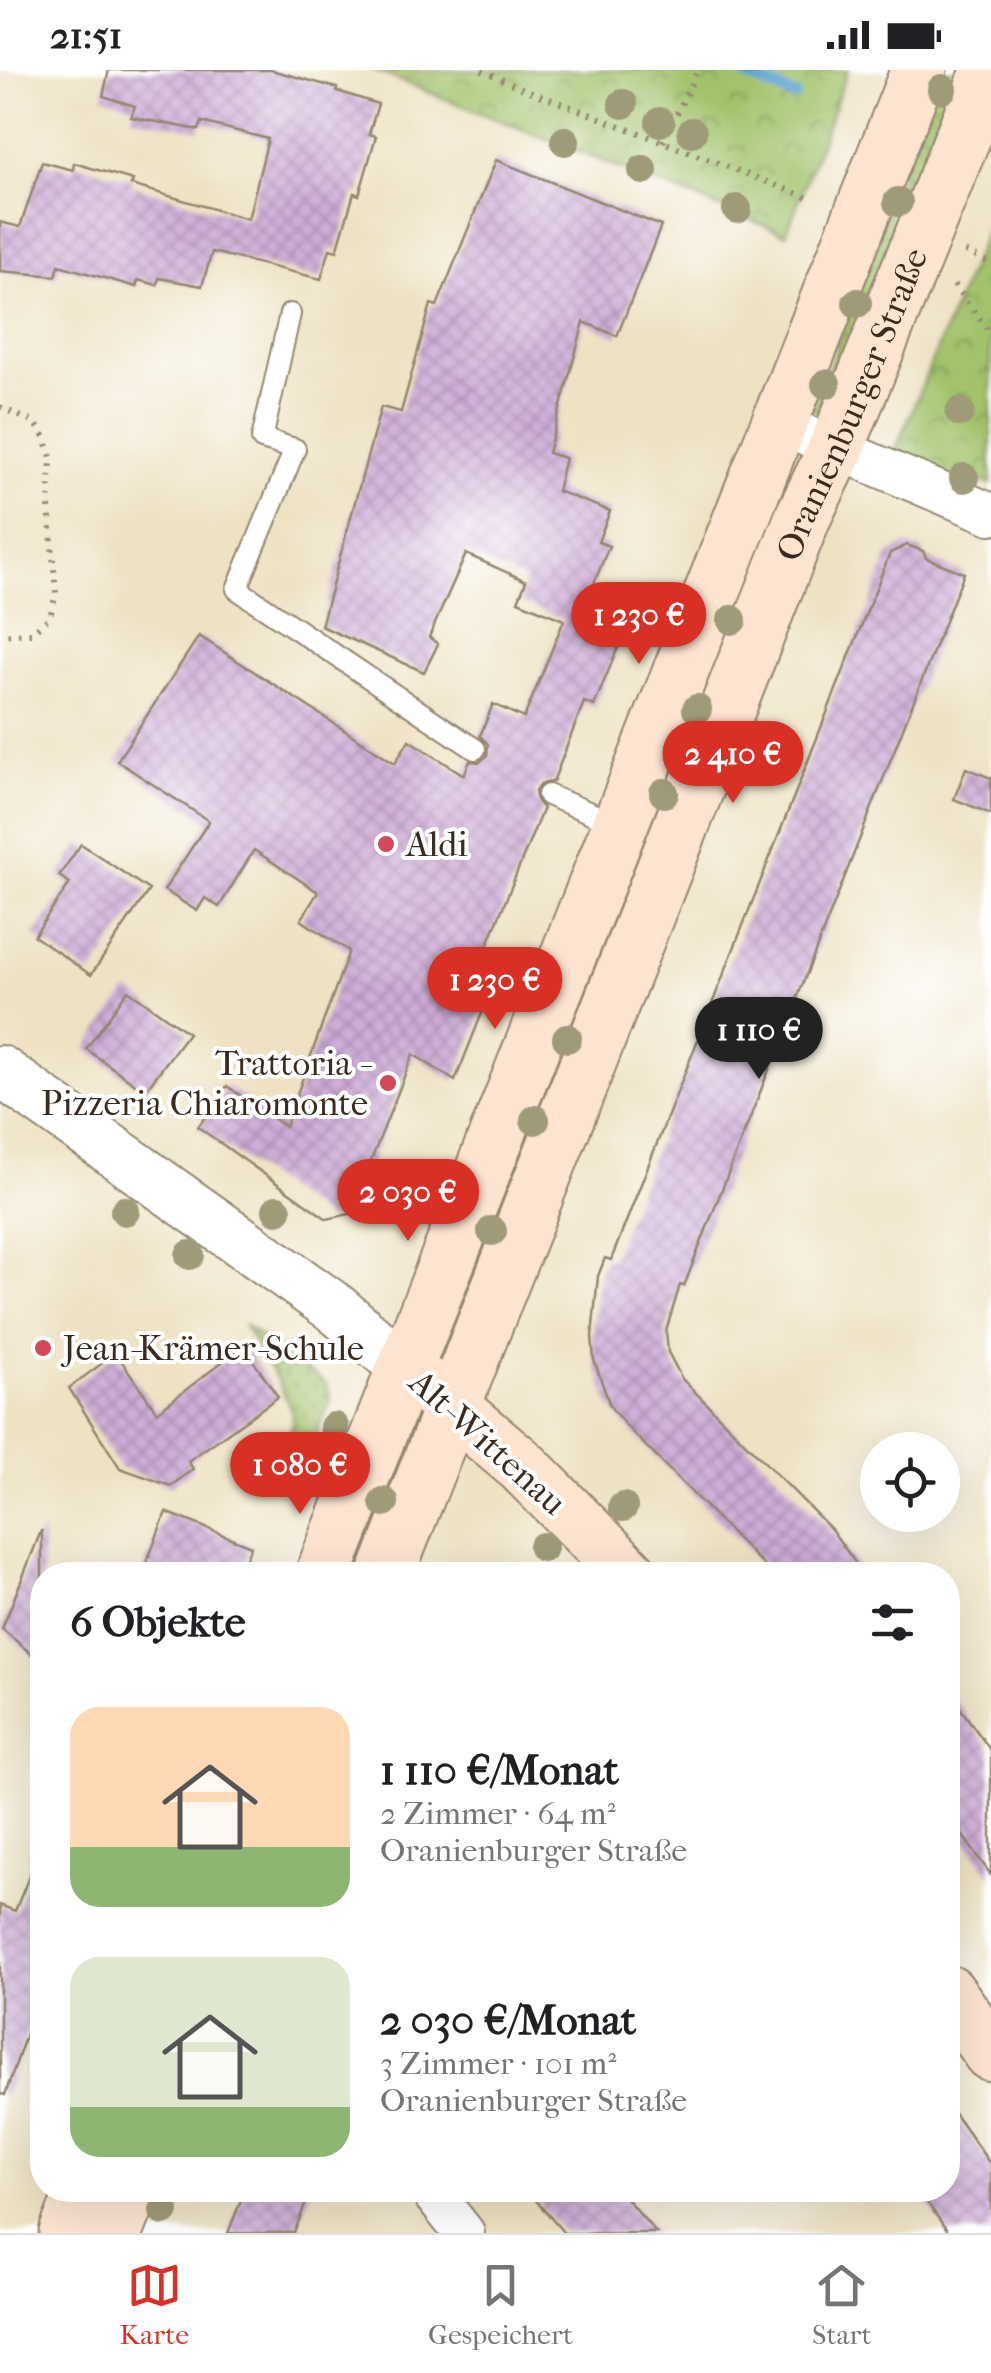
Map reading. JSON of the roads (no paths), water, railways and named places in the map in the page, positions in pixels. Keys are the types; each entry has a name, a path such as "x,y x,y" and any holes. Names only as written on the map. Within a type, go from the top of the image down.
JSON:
{"main road":[{"name":"Oranienburger Straße","path":"391,1562 452,1408 517,1164 646,836 781,425 919,70"},
{"name":"Oranienburger Straße","path":"646,836 836,449 990,70"},
{"name":"Oranienburger Straße","path":"329,1562 404,1367 517,1164"},
{"name":"Alt-Wittenau","path":"404,1367 522,1466 617,1562"},
{"path":"960,2010 991,2053"},
{"path":"66,2233 79,2202"},
{"path":"115,2233 127,2202"}],"street":[{"path":"781,425 991,514"},
{"name":"Alt-Wittenau","path":"0,1071 335,1308 404,1367"},
{"path":"439,2202 464,2233"}],"lane":[{"path":"290,314 262,439 295,448 236,589 474,750"},
{"path":"548,795 646,836"}],"waterway":[{"path":"734,70 795,96"}],"place":[{"name":"Aldi","path":"386,844"},
{"name":"Trattoria - Pizzeria Chiaromonte","path":"388,1083"},
{"name":"Jean-Krämer-Schule","path":"43,1348"}]}
